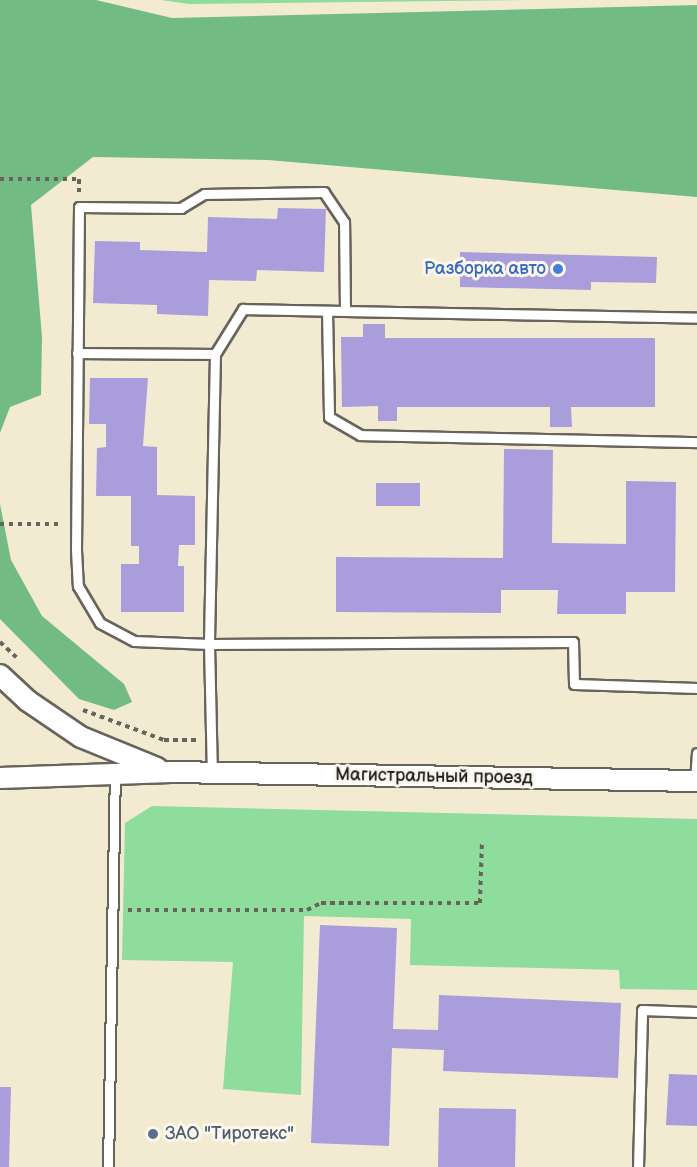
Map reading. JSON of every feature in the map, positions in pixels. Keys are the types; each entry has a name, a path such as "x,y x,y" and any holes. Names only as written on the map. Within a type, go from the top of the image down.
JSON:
{"street":[{"path":"0,675 28,700 81,737 171,772"},
{"path":"0,778 171,772"},
{"name":"Магистральный проезд","path":"171,772 696,781"}],"lane":[{"path":"345,311 344,222 324,192 204,194 181,208 79,207 76,524 78,586 100,622 134,641 209,644 573,642 574,684 697,688"},
{"path":"212,774 209,644 215,354 243,309 697,318"},
{"path":"327,311 329,417 360,435 697,442"},
{"path":"77,353 215,354"},
{"path":"696,781 697,753"},
{"path":"108,1167 115,773"},
{"path":"638,1167 642,1010 697,1012"}],"path":[{"path":"0,178 79,179 79,207"},
{"path":"0,524 76,524"},
{"path":"0,642 25,665"},
{"path":"77,708 164,740 211,739"},
{"path":"113,910 307,910 321,903 480,903 482,840"}],"green space":[{"path":"0,0 96,0 172,18 697,5 697,197 268,160 93,157 31,205 42,337 41,395 10,407 0,433"},
{"path":"161,0 527,0 189,4"},
{"path":"0,504 11,560 42,616 124,684 132,702 114,710 79,699 0,619"},
{"path":"152,806 697,819 697,990 620,989 619,970 410,965 411,919 304,916 301,1095 223,1089 233,962 122,960 125,823"}],"building":[{"path":"278,208 326,209 324,272 257,270 256,281 209,280 208,316 157,314 157,305 93,303 95,241 140,242 140,250 207,252 208,217 277,219"},
{"name":"Разборка авто","path":"460,252 657,257 656,283 591,282 591,290 460,287"},
{"path":"363,324 385,324 385,338 655,338 655,407 571,407 572,427 550,427 550,407 397,407 397,421 378,421 378,406 342,407 341,337 363,337"},
{"path":"90,378 148,378 143,446 157,447 157,495 195,496 195,545 179,545 178,566 184,566 184,612 121,612 121,564 139,564 139,546 131,546 131,496 96,496 97,448 106,447 106,424 89,424"},
{"path":"504,449 553,450 552,543 626,544 626,481 676,482 675,592 626,592 626,614 557,614 558,590 501,590 501,613 336,612 336,557 503,558"},
{"path":"376,483 420,483 420,506 376,506"},
{"path":"320,925 397,928 393,1029 438,1030 439,995 621,1003 618,1078 443,1071 444,1050 392,1048 389,1146 311,1143"},
{"path":"669,1074 697,1075 697,1126 666,1125"},
{"path":"0,1087 11,1087 9,1167 0,1167"},
{"path":"439,1108 516,1109 515,1167 438,1167"}],"place":[{"name":"Разборка авто","path":"558,269"},
{"name":"ЗАО \"Тиротекс\"","path":"153,1134"}]}
